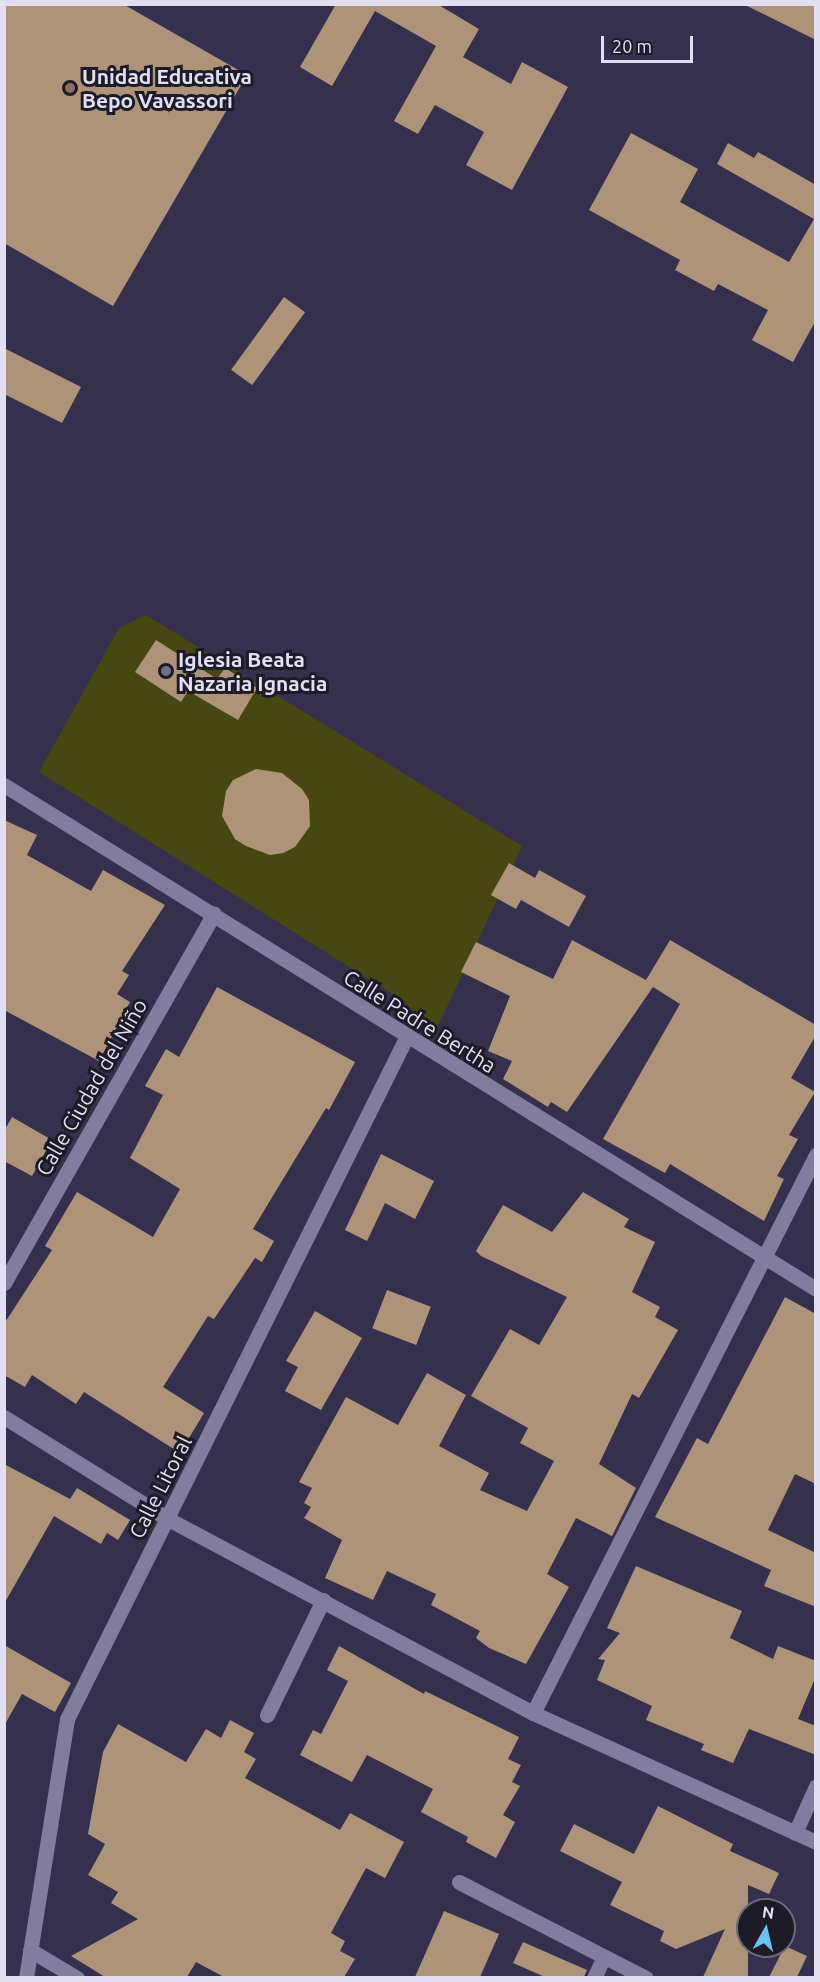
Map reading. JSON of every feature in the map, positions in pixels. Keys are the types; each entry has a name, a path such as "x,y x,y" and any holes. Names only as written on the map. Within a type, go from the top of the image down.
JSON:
{"street":[{"name":"Calle Padre Bertha","path":"4,785 214,913 406,1038 816,1289"},
{"name":"Calle Ciudad del Niño","path":"4,1282 214,913"},
{"name":"Calle Litoral","path":"26,1977 67,1719 406,1038"},
{"path":"533,1713 816,1155"},
{"path":"4,1417 168,1519 533,1713 816,1842"},
{"path":"267,1715 323,1600"},
{"path":"795,1833 816,1786"},
{"path":"459,1882 646,1977"},
{"path":"30,1950 77,1977"},
{"path":"594,1977 604,1957"}],"green space":[{"path":"146,615 522,846 433,1037 405,1002 39,772 119,628"}],"building":[{"path":"4,4 123,4 247,75 113,306 4,243"},
{"path":"336,4 437,4 479,29 463,57 511,84 522,62 568,87 512,190 466,165 484,132 435,105 418,134 394,121 436,46 375,11 332,86 300,67"},
{"path":"743,4 816,4 816,40"},
{"path":"631,133 698,169 680,202 789,262 814,219 717,164 728,143 754,158 758,152 816,185 816,320 793,362 752,340 768,310 718,284 714,291 675,270 680,260 589,210"},
{"path":"284,297 305,312 252,385 231,370"},
{"path":"4,348 81,387 62,423 4,394"},
{"path":"156,640 217,679 225,668 257,688 238,720 188,691 181,702 135,672"},
{"path":"256,769 282,773 302,789 309,800 310,826 295,847 283,853 270,855 246,846 235,839 222,816 226,791 233,780"},
{"path":"4,820 37,835 27,855 91,891 103,870 165,905 122,971 129,975 117,994 130,1002 99,1061 4,1010"},
{"path":"509,863 535,878 539,870 586,896 569,927 521,900 516,909 491,895"},
{"path":"572,940 646,980 670,940 816,1025 816,1035 791,1078 815,1092 789,1135 798,1139 777,1176 784,1179 764,1221 670,1164 665,1173 603,1139 680,1004 653,987 567,1112 551,1102 548,1107 503,1079 512,1061 488,1051 510,996 461,972 476,942 553,979"},
{"path":"217,987 355,1062 329,1110 326,1108 253,1229 274,1241 262,1262 255,1258 214,1319 208,1316 163,1387 204,1413 180,1453 84,1392 76,1404 32,1375 25,1387 4,1375 4,1324 52,1250 45,1246 77,1192 153,1237 180,1189 130,1158 163,1095 145,1086 166,1049 179,1057"},
{"path":"12,1117 52,1140 32,1176 4,1161 4,1131"},
{"path":"381,1154 434,1181 415,1219 385,1203 367,1241 345,1230"},
{"path":"583,1192 629,1219 624,1227 655,1242 632,1292 660,1307 655,1317 678,1330 639,1398 632,1394 599,1464 636,1488 612,1536 576,1518 547,1574 569,1587 526,1664 489,1648 476,1638 480,1631 431,1605 436,1594 387,1571 373,1600 325,1578 342,1540 304,1518 311,1507 304,1503 312,1488 299,1482 346,1397 398,1425 427,1373 466,1395 439,1446 489,1473 480,1490 527,1511 554,1461 520,1443 528,1428 471,1396 510,1329 539,1345 567,1297 481,1256 476,1251 503,1205 552,1232"},
{"path":"387,1290 431,1307 416,1345 372,1328"},
{"path":"785,1297 816,1314 816,1484 795,1474 768,1530 816,1553 816,1607 764,1586 771,1570 655,1517 697,1438 708,1444"},
{"path":"315,1311 362,1338 321,1410 285,1391 298,1367 286,1361"},
{"path":"4,1464 70,1499 77,1488 130,1520 118,1540 107,1533 101,1544 54,1516 4,1604"},
{"path":"636,1566 742,1611 730,1638 773,1659 778,1646 816,1661 816,1676 798,1719 816,1726 816,1755 749,1729 733,1763 701,1750 704,1744 646,1720 652,1706 597,1680 605,1660 598,1659 620,1633 607,1628"},
{"path":"4,1645 71,1683 55,1712 22,1694 4,1726"},
{"path":"339,1646 424,1694 425,1691 519,1737 508,1759 521,1765 512,1782 520,1786 503,1815 515,1822 496,1858 466,1842 468,1837 421,1812 433,1789 367,1755 352,1782 300,1755 313,1730 321,1734 348,1681 327,1670"},
{"path":"230,1720 254,1733 244,1752 256,1759 245,1778 340,1830 350,1813 404,1842 385,1878 366,1868 331,1933 345,1941 340,1951 355,1959 344,1977 224,1977 196,1962 187,1977 105,1977 71,1956 138,1919 111,1903 118,1892 88,1875 105,1844 88,1834 103,1752 118,1724 186,1762 206,1729 221,1738"},
{"path":"658,1806 733,1844 730,1851 779,1873 769,1894 748,1885 748,1898 736,1898 736,1958 748,1958 748,1977 703,1977 725,1929 676,1949 660,1941 664,1931 610,1905 622,1882 560,1851 574,1824 634,1854"},
{"path":"444,1911 499,1934 480,1977 415,1977"},
{"path":"523,1942 587,1970 584,1977 545,1977 513,1963"},
{"path":"796,1951 807,1956 797,1977 769,1977 779,1958 796,1958"}],"place":[{"name":"Unidad Educativa Bepo Vavassori","path":"70,88"},
{"name":"Iglesia Beata Nazaria Ignacia","path":"166,671"}]}
